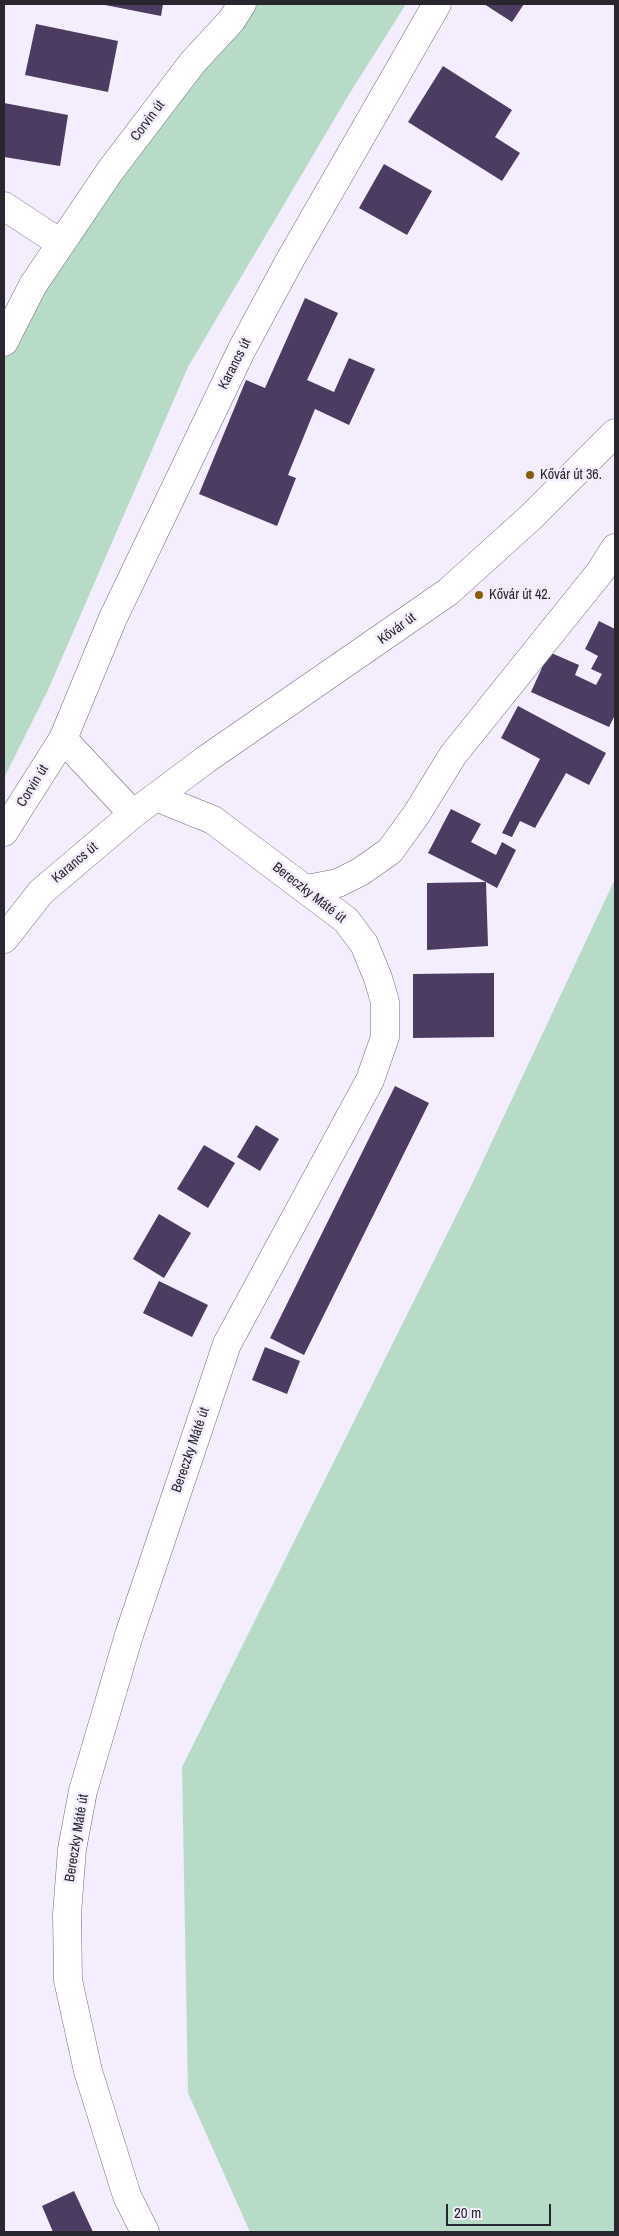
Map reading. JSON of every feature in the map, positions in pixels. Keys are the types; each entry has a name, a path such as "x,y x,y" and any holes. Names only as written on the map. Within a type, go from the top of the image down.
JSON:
{"street":[{"name":"Corvin út","path":"4,342 33,285 60,243 138,134 193,62 231,21 242,4"},
{"name":"Karancs út","path":"63,739 113,618 242,349 290,260 437,4"},
{"path":"4,206 60,243"},
{"name":"Kővár út","path":"156,797 205,760 448,592 531,517 615,433"},
{"path":"307,889 338,883 360,872 390,851 416,815 453,755 600,572 615,548"},
{"name":"Corvin út","path":"4,832 63,739"},
{"path":"63,739 133,814"},
{"name":"Karancs út","path":"4,939 41,892 133,814 156,797"},
{"name":"Bereczky Máté út","path":"144,2232 127,2196 88,2071 68,1980 67,1914 72,1849 83,1791 129,1635 227,1344 370,1080 385,1037 385,1002 378,978 364,944 346,920 213,820 156,797"}],"green space":[{"path":"245,4 406,4 348,96 188,367 48,690 4,778 4,342"},
{"path":"615,879 615,2232 250,2232 188,2093 182,1767 474,1180"}],"building":[{"path":"100,4 163,4 161,16"},
{"path":"484,4 524,4 512,22"},
{"path":"36,24 118,41 108,92 25,75"},
{"path":"443,66 512,110 495,137 520,153 502,181 408,122"},
{"path":"4,103 68,115 60,166 4,157"},
{"path":"384,164 432,191 407,235 359,208"},
{"path":"305,298 338,313 307,380 334,392 349,358 375,369 349,425 315,409 288,475 296,478 277,526 199,494 246,380 265,388"},
{"path":"599,621 615,629 615,715 609,727 531,692 549,652 579,665 575,675 596,685 602,674 591,669 598,656 585,649"},
{"path":"518,706 606,753 589,785 566,773 535,828 520,821 512,837 502,833 540,759 501,738"},
{"path":"451,809 481,824 471,842 496,855 502,842 516,850 497,888 428,853"},
{"path":"486,882 488,946 427,950 427,883"},
{"path":"494,973 494,1037 413,1038 413,974"},
{"path":"395,1086 429,1103 304,1355 270,1338"},
{"path":"256,1125 279,1139 260,1171 237,1157"},
{"path":"204,1145 235,1163 208,1208 177,1189"},
{"path":"159,1214 191,1233 164,1278 133,1259"},
{"path":"159,1281 208,1305 192,1337 143,1313"},
{"path":"265,1347 300,1361 287,1394 252,1380"},
{"path":"74,2191 93,2232 53,2232 42,2206"}],"place":[{"name":"Kővár út 36.","path":"530,475"},
{"name":"Kővár út 42.","path":"479,595"}]}
